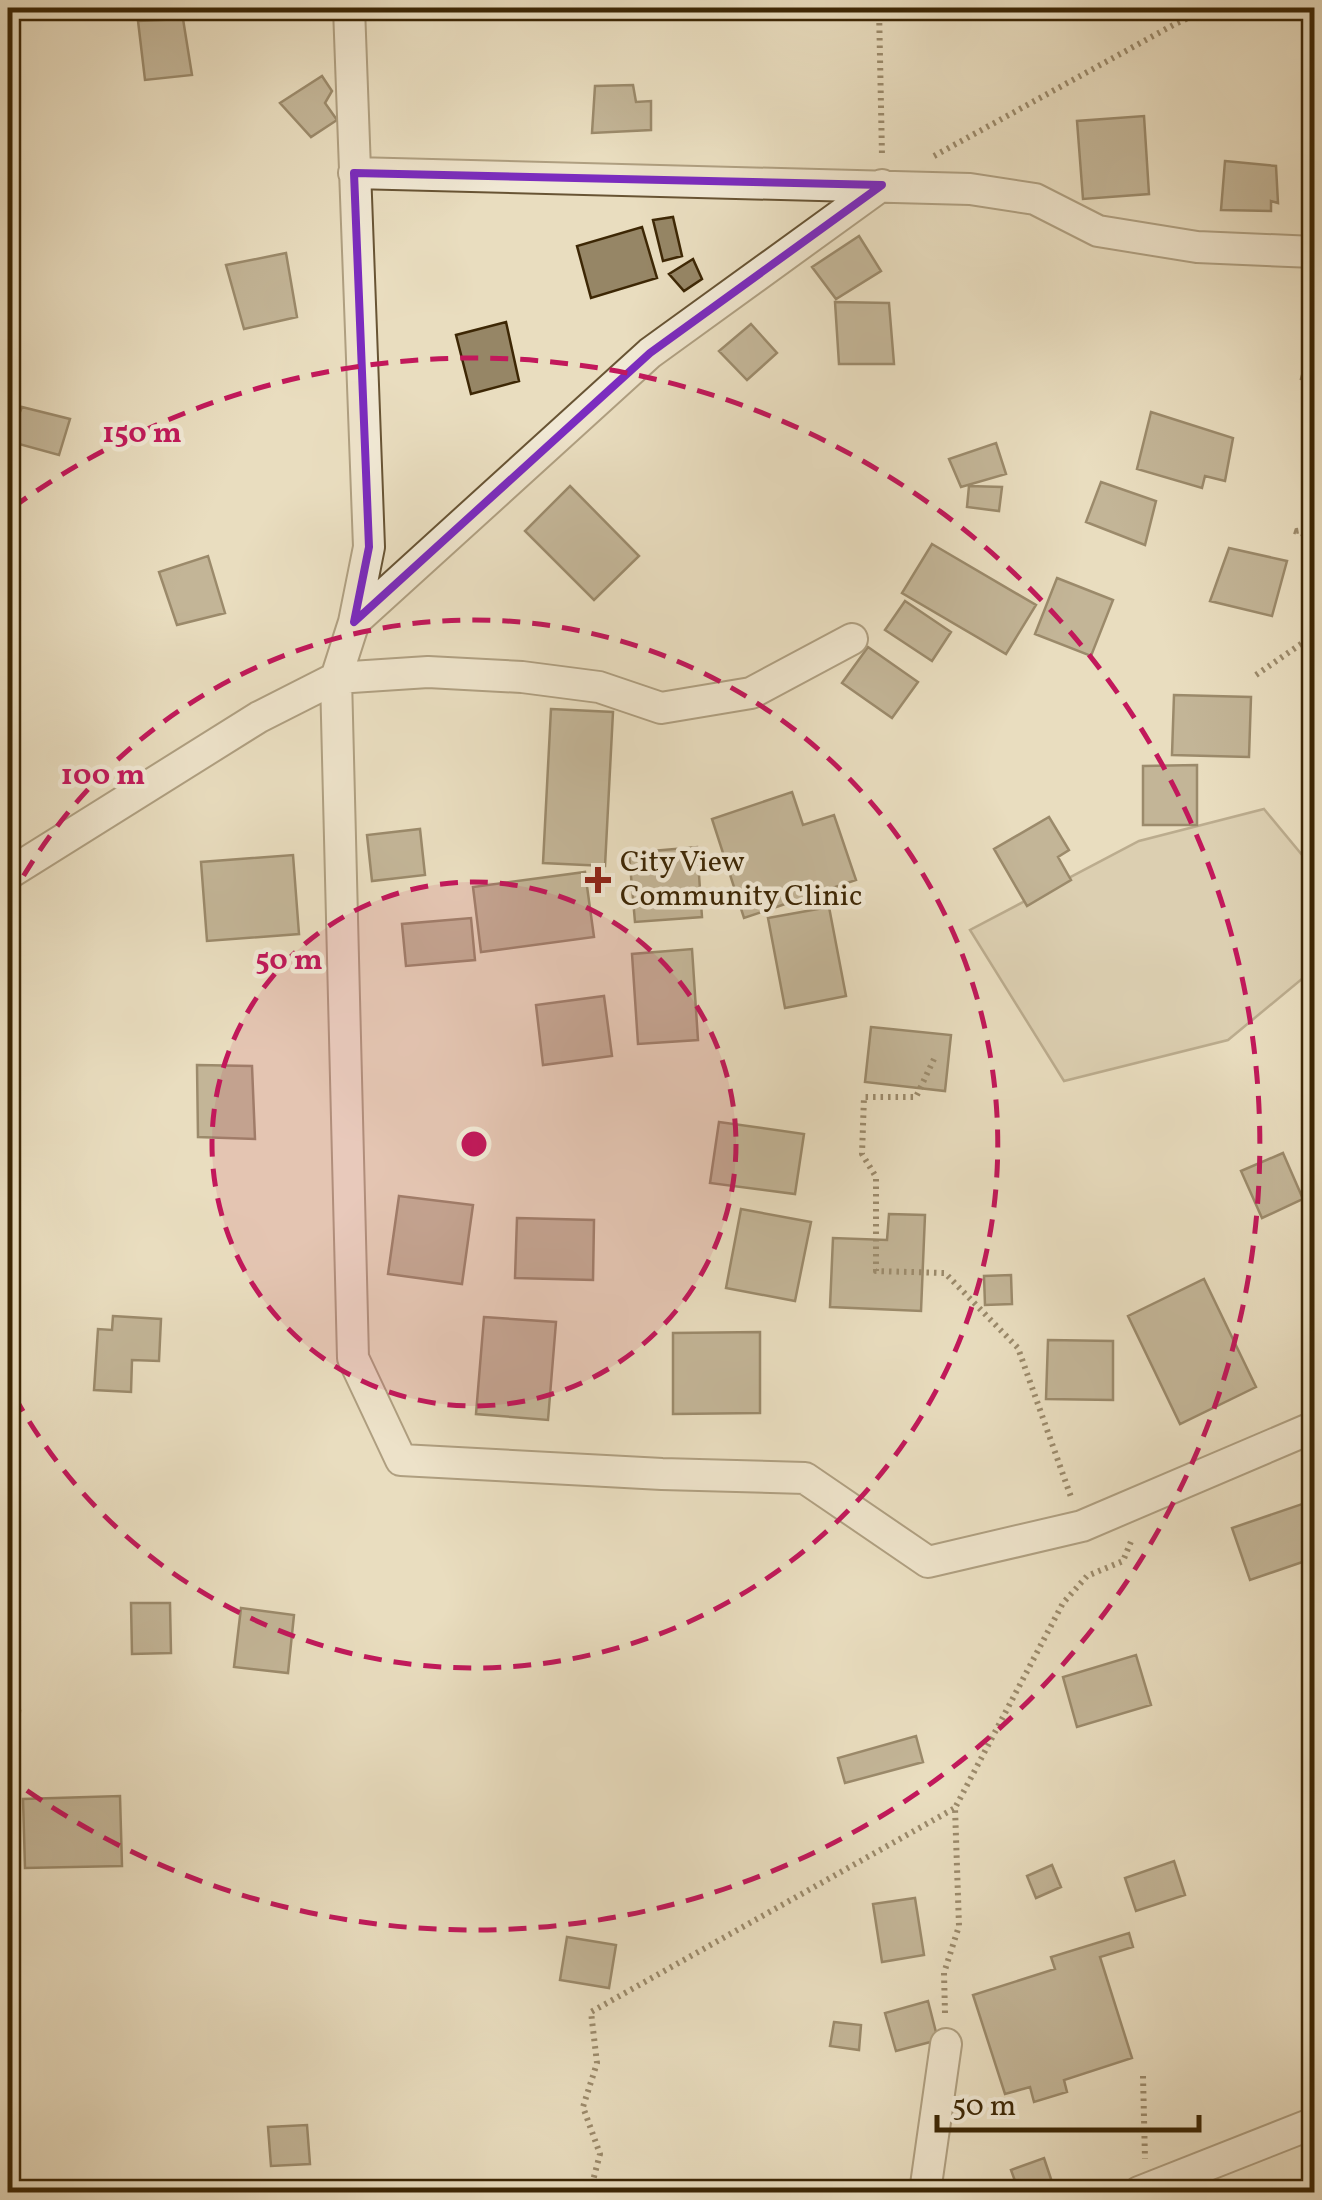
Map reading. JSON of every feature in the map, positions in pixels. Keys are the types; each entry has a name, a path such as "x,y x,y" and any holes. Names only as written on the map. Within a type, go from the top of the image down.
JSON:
{"street":[{"path":"349,8 368,547 352,638 336,678 354,1358 400,1460 805,1478 928,1562 1082,1526 1314,1427"},
{"path":"354,173 970,189 1035,199 1098,231 1180,244 1314,252"},
{"path":"354,622 650,353 882,185"},
{"path":"8,874 259,716 336,678 428,672 522,677 599,687 661,708 751,693 852,639"},
{"path":"926,2192 946,2044"},
{"path":"1142,2191 1314,2123"}],"path":[{"path":"880,8 882,185"},
{"path":"934,156 1211,8"},
{"path":"1314,528 1294,531 1314,538"},
{"path":"1256,675 1314,635"},
{"path":"934,1059 916,1097 864,1098 862,1154 876,1177 876,1271 944,1272 1018,1348 1082,1526"},
{"path":"946,2044 944,1973 959,1926 955,1808 1063,1603 1087,1576 1123,1561 1150,1497"},
{"path":"590,2192 600,2154 582,2107 597,2063 591,2012 955,1808"},
{"path":"1142,2191 1143,2076"}],"highlighted area":[{"path":"354,173 882,185 650,353 354,622 369,547"}],"shaded area":[{"path":"1264,809 1307,861 1314,878 1314,969 1228,1040 1064,1081 970,930 1139,841"}],"building":[{"path":"183,19 192,75 145,80 138,21"},
{"path":"322,76 332,91 325,103 337,120 311,137 280,103"},
{"path":"633,85 636,102 651,101 651,130 592,133 595,86"},
{"path":"1144,116 1149,194 1083,199 1077,121"},
{"path":"1225,161 1276,166 1278,203 1271,201 1271,211 1221,210"},
{"path":"673,217 682,256 663,261 653,220"},
{"path":"642,227 657,278 591,298 577,246"},
{"path":"859,236 881,271 836,299 812,267"},
{"path":"286,253 297,317 244,329 226,265"},
{"path":"693,259 702,279 684,291 669,274"},
{"path":"835,302 889,303 894,364 839,364"},
{"path":"506,322 519,381 471,394 456,335"},
{"path":"751,324 777,353 747,380 719,351"},
{"path":"1314,330 1314,384 1301,379"},
{"path":"22,407 70,419 59,455 8,441"},
{"path":"1151,412 1233,438 1225,481 1205,476 1202,488 1137,469"},
{"path":"996,443 1006,474 961,487 949,459"},
{"path":"1101,482 1156,501 1145,545 1086,522"},
{"path":"570,486 639,556 594,600 525,531"},
{"path":"969,486 1002,487 999,511 967,507"},
{"path":"932,544 1036,605 1006,654 902,593"},
{"path":"1229,548 1287,561 1272,616 1210,601"},
{"path":"208,556 225,613 177,625 159,572"},
{"path":"1057,578 1113,600 1091,656 1035,634"},
{"path":"905,601 951,632 932,661 885,630"},
{"path":"868,647 918,682 892,718 842,683"},
{"path":"1174,695 1251,697 1249,757 1172,755"},
{"path":"551,709 613,712 605,866 543,863"},
{"path":"1197,765 1197,825 1143,825 1143,766"},
{"path":"792,792 803,825 834,815 856,880 744,918 712,819"},
{"path":"1049,817 1069,850 1058,857 1071,880 1027,906 994,849"},
{"path":"420,829 425,875 372,881 367,835"},
{"path":"697,847 702,917 635,922 629,853"},
{"path":"293,855 299,934 207,941 201,862"},
{"name":"City View Community Clinic","path":"585,872 594,937 481,952 473,887"},
{"path":"829,907 846,996 785,1008 768,918"},
{"path":"471,918 475,960 406,966 402,924"},
{"path":"692,949 698,1040 638,1044 632,954"},
{"path":"604,996 612,1056 543,1065 536,1005"},
{"path":"871,1027 951,1035 945,1091 865,1082"},
{"path":"197,1065 252,1066 255,1139 198,1137"},
{"path":"719,1122 804,1134 795,1194 710,1183"},
{"path":"1283,1153 1303,1199 1262,1218 1241,1171"},
{"path":"399,1196 473,1205 462,1284 388,1274"},
{"path":"741,1209 811,1222 795,1301 726,1288"},
{"path":"889,1214 925,1215 921,1311 830,1307 833,1238 887,1240"},
{"path":"517,1218 594,1220 593,1280 515,1278"},
{"path":"1011,1275 1012,1304 985,1305 984,1276"},
{"path":"1204,1279 1256,1387 1180,1424 1128,1316"},
{"path":"113,1316 161,1319 159,1361 132,1360 131,1392 94,1390 98,1329 112,1330"},
{"path":"484,1317 556,1322 548,1420 476,1414"},
{"path":"760,1332 760,1413 673,1414 673,1333"},
{"path":"1048,1340 1113,1341 1113,1400 1046,1399"},
{"path":"1308,1502 1314,1522 1314,1558 1250,1580 1232,1528"},
{"path":"131,1603 170,1603 171,1653 132,1654"},
{"path":"241,1608 294,1615 288,1673 234,1667"},
{"path":"1136,1655 1151,1705 1077,1727 1063,1677"},
{"path":"8,1710 20,1711 14,1779 8,1779"},
{"path":"916,1736 923,1762 845,1783 838,1758"},
{"path":"120,1796 122,1866 25,1868 23,1799"},
{"path":"1174,1861 1185,1895 1136,1911 1125,1878"},
{"path":"1052,1865 1061,1887 1036,1898 1027,1876"},
{"path":"915,1898 924,1955 882,1962 873,1904"},
{"path":"1129,1933 1133,1947 1100,1957 1132,2058 1064,2080 1067,2092 1034,2102 1030,2087 1005,2094 973,1995 1055,1969 1051,1957"},
{"path":"567,1937 616,1945 609,1988 560,1980"},
{"path":"928,2001 938,2040 896,2051 885,2013"},
{"path":"834,2022 861,2025 859,2050 830,2046"},
{"path":"307,2125 310,2164 271,2166 268,2127"},
{"path":"1044,2158 1053,2185 1019,2192 1011,2170"}],"place":[{"name":"City View Community Clinic","path":"598,880"}]}
